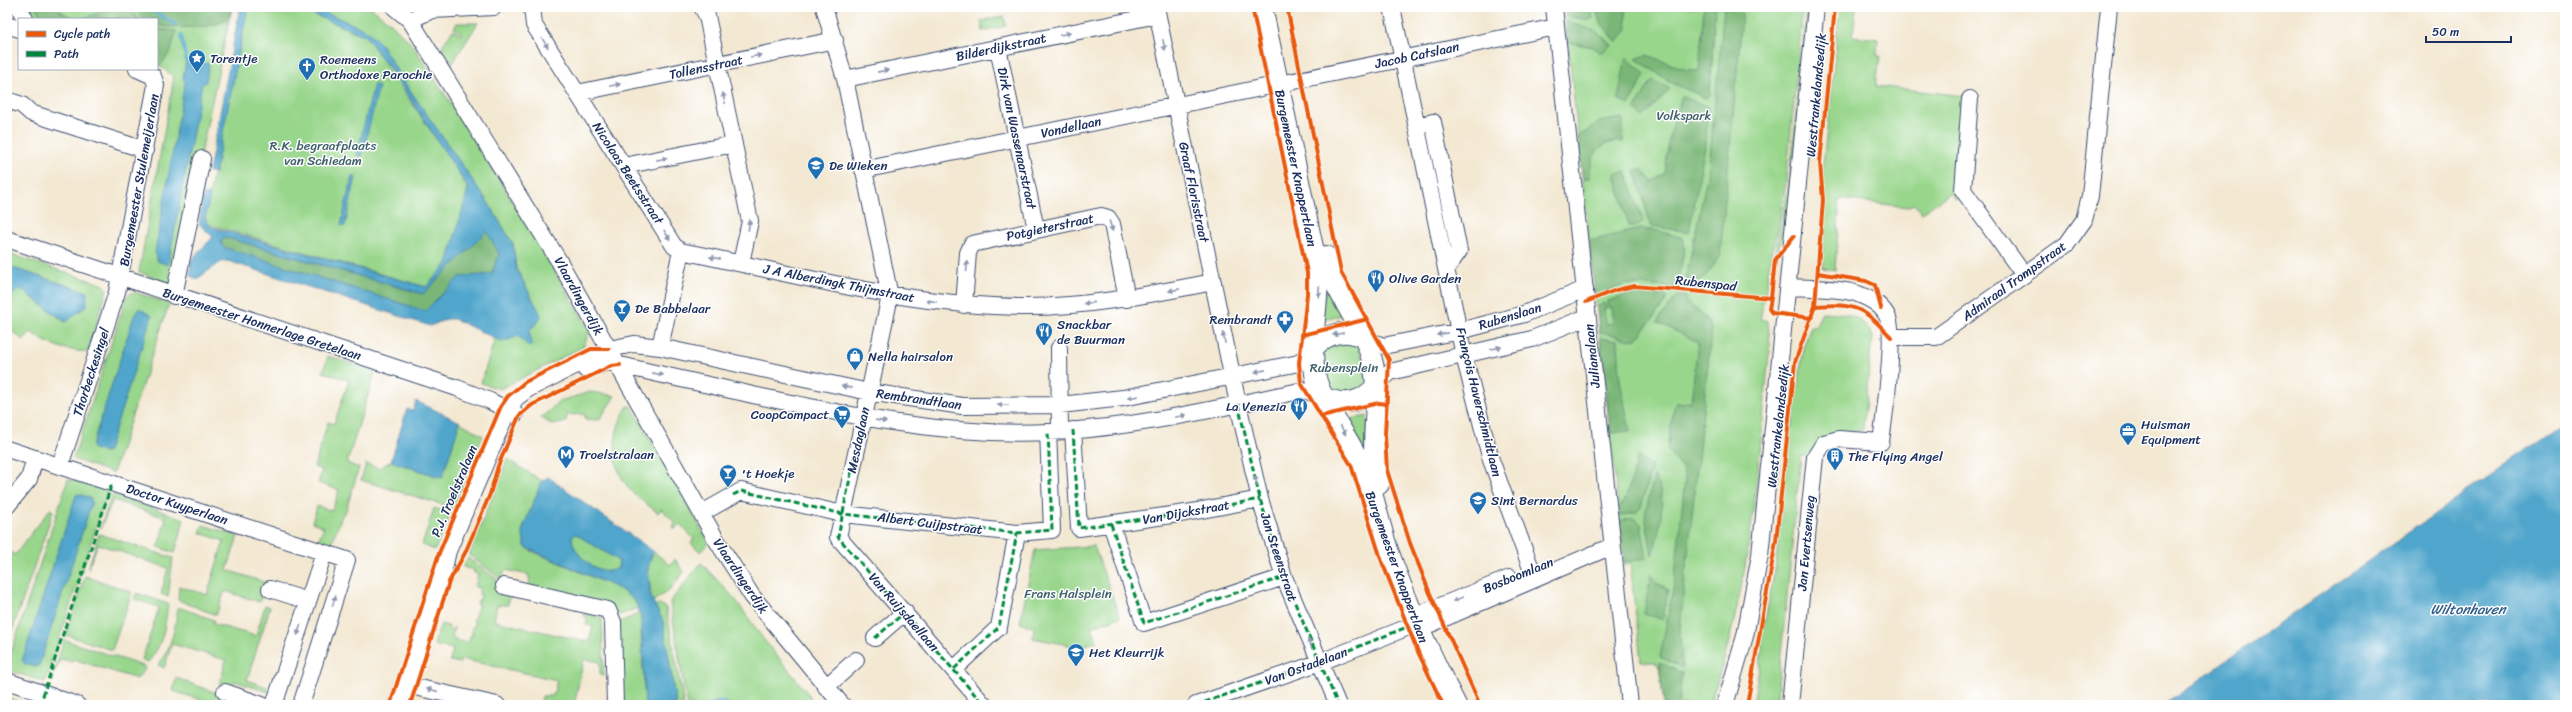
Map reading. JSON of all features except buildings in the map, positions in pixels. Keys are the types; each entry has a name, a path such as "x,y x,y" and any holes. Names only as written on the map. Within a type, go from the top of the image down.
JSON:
{"main road":[{"name":"Burgemeester Knappertlaan","path":"1262,7 1284,82 1332,279 1364,338"},
{"name":"Burgemeester Knappertlaan","path":"1275,7 1291,137 1318,271 1314,347"},
{"path":"1343,332 1357,334 1364,338 1371,355 1376,386 1367,396 1358,400 1340,403 1323,397 1316,376 1313,360 1314,347 1328,336 1343,332"},
{"name":"Burgemeester Knappertlaan","path":"1376,386 1372,441 1376,476 1424,620 1456,705"},
{"name":"Burgemeester Knappertlaan","path":"1323,397 1365,473 1387,548 1466,705"}],"street":[{"path":"7,10 10,7"},
{"path":"19,7 24,18"},
{"name":"Vlaardingerdijk","path":"394,7 410,20 556,254 609,349 620,365 717,541 752,596 842,705"},
{"path":"410,20 432,10 494,7"},
{"name":"Nicolaas Beetsstraat","path":"532,7 534,25 674,246 681,251"},
{"path":"702,7 707,16 750,221 741,263"},
{"path":"824,7 835,40 845,79 890,296"},
{"name":"François Haverschmidtlaan","path":"1392,7 1417,126 1433,122 1459,251 1447,268 1464,356 1491,460 1533,574"},
{"name":"Julianalaan","path":"1554,7 1630,705"},
{"name":"Westfrankelandsedijk","path":"1725,705 1745,636 1760,556 1816,7"},
{"name":"Admiraal Trompstraat","path":"1891,337 1936,337 2067,244 2084,220 2090,196 2109,7"},
{"name":"Bilderdijkstraat","path":"845,79 998,48 1156,11"},
{"name":"Graaf Florisstraat","path":"1156,11 1232,376"},
{"path":"7,25 18,29"},
{"name":"Jacob Catslaan","path":"1284,82 1556,27"},
{"name":"Tollensstraat","path":"577,93 835,40"},
{"name":"Dirk van Wassenaarstraat","path":"998,48 1036,229"},
{"name":"Burgemeester Stulemeijerlaan","path":"121,277 156,85 153,76 139,70"},
{"name":"Vondellaan","path":"863,170 1284,82"},
{"path":"1970,99 1963,190 2024,275"},
{"path":"7,100 22,105 31,112 145,150"},
{"path":"624,166 734,144"},
{"path":"174,296 202,159"},
{"name":"Potgieterstraat","path":"964,305 968,253 972,244 1101,216 1108,218 1127,299"},
{"name":"Burgemeester Honnerlage Gretelaan","path":"7,239 174,296 457,388 512,412"},
{"path":"660,347 681,251"},
{"name":"J A Alberdingk Thijmstraat","path":"681,251 890,296 964,305 1027,307 1127,299 1213,282"},
{"name":"Thorbeckesingel","path":"60,466 121,277"},
{"path":"1788,287 1856,293 1868,298 1881,308 1888,318 1891,337"},
{"name":"Rubenslaan","path":"1364,338 1383,346 1460,331 1524,314 1585,289"},
{"name":"Mesdaglaan","path":"843,514 862,419 890,296"},
{"name":"Rubenslaan","path":"1376,386 1390,372 1532,339 1587,317"},
{"name":"Jan Evertsenweg","path":"1790,705 1815,457 1824,443 1839,439 1881,442 1891,337"},
{"name":"Rembrandtlaan","path":"609,349 634,344 660,347 869,392 962,406 1060,405 1123,398 1299,363 1314,347"},
{"path":"1059,348 1060,431"},
{"name":"P.J. Troelstralaan","path":"399,705 442,577 455,556 512,412 516,398 528,389 609,349"},
{"name":"P.J. Troelstralaan","path":"512,412 536,394 598,364 608,362 620,365"},
{"name":"Rembrandtlaan","path":"620,365 862,419 954,431 1060,431 1150,423 1304,390 1323,397"},
{"path":"1232,376 1238,404"},
{"name":"Jan Steenstraat","path":"1238,404 1260,498 1284,577 1318,663 1338,705"},
{"name":"Albert Cuijpstraat","path":"702,512 741,491 843,514 1017,533 1052,530 1060,431"},
{"name":"Van Dijckstraat","path":"1060,431 1079,528 1186,514 1260,498"},
{"name":"Doctor Kuyperlaan","path":"7,449 347,560 301,705"},
{"path":"7,506 29,479 35,458"},
{"name":"Van Ruijsdaellaan","path":"843,514 838,537 905,612 984,705"},
{"path":"1111,524 1144,623 1284,577"},
{"path":"954,669 999,627 1017,533"},
{"name":"Bosboomlaan","path":"1424,620 1612,541"},
{"path":"274,705 324,553"},
{"path":"504,586 602,606 608,610 613,622 614,705"},
{"path":"270,589 308,601"},
{"path":"875,638 905,612"},
{"name":"Van Ostadelaan","path":"1196,705 1318,663 1424,620"},
{"name":"Westfrankelandsedijk","path":"1718,705 1745,636"},
{"path":"826,687 856,660"},
{"path":"7,681 77,705"},
{"path":"406,685 497,705"},
{"path":"225,692 262,705"}],"green space":[{"path":"27,7 232,7 173,285 139,272 174,77 158,65 158,18 36,18"},
{"path":"36,7 55,7 74,18 36,18 40,15"},
{"path":"114,7 128,7 137,18 85,18"},
{"path":"132,7 232,7 227,19 214,25 172,27 158,25 158,18 143,18"},
{"name":"R.K. begraafplaats van Schiedam","path":"248,7 296,7 366,36 456,168 468,190 447,264 426,287 207,224 205,216"},
{"path":"312,7 370,7 392,24 414,47 480,148 590,331 583,347 500,389 481,383 495,338 503,342 518,336 529,347 529,330 539,321 541,315 516,268 513,244 489,204 400,76 381,44 366,30"},
{"name":"Volkspark","path":"1564,7 1803,7 1786,182 1778,229 1771,253 1766,295 1763,295 1761,319 1768,321 1770,344 1757,481 1751,527 1735,617 1709,705 1664,705 1659,667 1655,662 1641,662 1630,564 1625,565 1624,562"},
{"path":"1564,7 1590,7 1593,18 1591,20 1565,16"},
{"path":"1595,7 1625,7 1627,29 1617,42 1600,22"},
{"path":"1704,7 1715,7 1710,95 1706,98 1672,83 1636,59 1646,55 1684,69 1699,71"},
{"path":"1724,7 1743,7 1720,257 1704,278 1685,284 1709,167"},
{"path":"1807,7 1810,7 1790,210 1783,238 1774,258 1789,186"},
{"path":"1840,7 1856,7 1853,36 1878,39 1877,55 1880,56 1876,86 1965,96 1956,192 1958,198 1955,199 1950,193 1922,213 1914,204 1907,207 1840,199 1835,270 1823,268 1823,166"},
{"path":"1004,16 1006,26 983,31 981,21"},
{"path":"1565,21 1597,32 1612,45 1601,53 1593,47 1567,42"},
{"path":"457,23 478,23 452,64 442,46 453,30 461,35 462,33 454,28"},
{"path":"158,29 176,31 171,51 160,66 158,65"},
{"path":"1626,57 1645,74 1629,105 1618,99"},
{"path":"1652,80 1670,89 1643,117 1635,109"},
{"path":"1682,96 1708,107 1705,146 1689,232 1651,226 1635,170 1642,169 1652,182 1665,173 1669,139"},
{"path":"1623,118 1623,142 1615,142 1602,146 1594,156 1590,169 1590,177 1583,180 1578,137 1599,122"},
{"path":"1626,172 1643,221 1640,225 1629,226 1615,174"},
{"path":"1640,229 1659,231 1683,238 1685,248 1676,287 1626,284 1595,296 1589,241"},
{"path":"487,231 499,254 492,273 425,311 223,247 221,242 224,237 423,294"},
{"path":"7,253 104,285 107,289 88,352 72,350 51,344 31,332 23,340 7,327 7,302 19,288 65,322 84,308 87,292 7,266"},
{"path":"1325,282 1343,315 1323,319"},
{"path":"134,292 169,304 113,473 73,459 127,296"},
{"path":"1635,293 1666,295 1667,300 1637,339 1632,340 1600,333 1597,307 1604,303 1607,308 1604,308 1605,324 1614,323 1612,308 1609,308 1608,301"},
{"path":"1677,296 1686,297 1685,301 1702,314 1711,327 1680,629 1682,668 1660,657 1674,584 1685,480 1682,468 1667,449 1675,403 1691,402 1698,342 1657,322"},
{"path":"1822,312 1838,313 1859,320 1869,330 1872,337 1863,429 1858,432 1837,435 1809,457 1801,456 1776,705 1753,705 1763,645 1760,645 1775,570 1785,475 1804,344 1811,327 1815,327"},
{"name":"Rubensplein","path":"1356,337 1370,382 1342,399 1324,388 1323,344"},
{"path":"1600,338 1618,340 1620,381 1630,431 1611,433"},
{"path":"328,356 375,372 347,463 359,468 345,513 343,513 330,547 318,541 324,527 312,522 317,506 332,511 339,490 318,483 322,470 314,467 328,422 334,424 349,380 323,372"},
{"path":"590,392 615,396 599,420 585,419 585,414 567,415 566,422 553,425 541,418 560,401"},
{"path":"628,406 632,407 709,543 700,552 691,543 694,539 680,524 675,529 673,527 675,522 661,509 658,513 637,497 620,474 616,462 615,439 622,416"},
{"path":"1367,416 1367,455 1346,420"},
{"path":"460,422 483,436 453,508 361,480 366,464 379,468 391,461 442,478"},
{"path":"1638,457 1652,466 1641,507 1637,512 1619,516 1619,509 1626,497"},
{"path":"507,459 542,481 522,531 529,550 620,589 632,598 639,608 616,616 530,588 529,575 505,570 502,580 469,555"},
{"path":"1654,475 1661,494 1662,504 1660,526 1652,555 1645,515"},
{"path":"68,479 108,491 45,682 7,670 7,665"},
{"path":"112,494 184,519 175,553 158,547 166,518 113,500 100,529"},
{"path":"434,508 451,513 435,550 422,545"},
{"path":"50,509 53,511 12,631 7,628 7,550 15,555"},
{"path":"1634,518 1641,524 1647,558 1624,562 1620,521"},
{"path":"203,525 238,536 227,570 267,583 260,602 225,591 216,615 178,600 179,586 207,595 224,541 200,533"},
{"path":"99,534 173,558 168,597 161,594 168,568 98,544 88,569"},
{"path":"576,534 619,561 618,568 610,571 604,570 593,567 584,562 577,554 573,545 572,536"},
{"name":"Frans Halsplein","path":"1094,546 1120,617 1091,627 1097,641 1079,647 1033,638 1034,627 1020,623 1035,550"},
{"path":"653,551 670,565 675,559 684,572 668,591 652,602 648,568"},
{"path":"468,558 499,581 496,593 509,596 508,605 497,605 494,621 589,642 593,626 586,625 587,617 584,616 584,613 602,618 604,676 600,675 600,662 584,659 574,705 541,702 542,696 553,696 557,680 461,659 460,663 450,661 453,649 434,645 441,624 449,626 448,629 452,631 454,627 452,639 468,643 470,636 472,636 472,627 474,627 475,622 473,621 479,604 477,604 478,600 480,600 481,595 479,594 480,588 475,587 478,574 474,573 474,570 463,567"},
{"path":"701,563 735,599 764,640 810,696 813,705 731,705 720,700 709,705 687,705 670,602"},
{"path":"1651,573 1656,583 1665,587 1668,591 1663,620 1644,613"},
{"path":"85,576 132,592 112,650 66,635"},
{"path":"136,593 168,604 160,642 153,656 148,662 142,660 159,607 134,599"},
{"path":"660,604 666,608 684,705 676,705 669,656 654,606"},
{"path":"265,605 270,607 247,680 269,688 268,692 234,681 231,689 219,686 226,660 172,644 164,668 158,665 170,645 176,623 178,607 214,620 213,624 256,636"},
{"path":"640,613 645,705 621,705 618,623"},
{"path":"64,640 146,667 137,679 73,659 72,662 61,659 53,675"},
{"path":"1659,662 1682,673 1678,705 1664,705"},
{"path":"176,678 249,705 218,705 173,691"},
{"path":"7,697 30,705 7,705"}],"water":[{"path":"240,7 248,7 215,173 209,172"},
{"path":"296,7 312,7 357,26 370,33 381,44 400,76 489,204 513,244 516,268 541,315 539,321 529,330 532,345 529,347 518,336 503,342 454,319 447,319 430,326 228,261 221,262 197,279 190,276 191,260 213,237 199,224 204,194 210,195 205,219 211,227 426,287 447,264 468,187 396,77 366,36","holes":["487,231 499,254 492,274 459,277 425,311 223,247 221,242 224,237 423,294"]},
{"path":"186,60 209,64 206,82 202,84 168,265 157,261 155,252 185,82 183,78"},
{"path":"374,84 379,86 362,156 357,155"},
{"path":"352,176 356,177 345,226 341,225"},
{"path":"7,266 87,292 87,305 66,322 19,288 7,302"},
{"path":"139,308 152,316 108,451 105,452 93,449 92,446 134,316"},
{"path":"416,401 460,422 442,478 391,461 407,409 413,411"},
{"name":"Wiltonhaven","path":"2565,422 2565,705 2164,705"},
{"path":"548,477 653,551 648,568 650,595 663,621 676,705 645,705 641,617 636,602 620,589 525,547 522,531 542,481","holes":["576,534 619,561 618,568 612,571 604,571 589,564 577,551 573,544 572,536"]},
{"path":"79,494 90,498 92,502 39,666 36,667 25,664 22,661 76,495"},
{"path":"720,700 731,705 709,705"}],"waterway":[{"path":"147,7 175,24"},
{"path":"181,35 186,60"}],"marked path":[{"path":"1238,404 1260,499 1284,577 1338,705"},
{"path":"862,419 838,537 984,705"},
{"path":"1073,430 1079,528 1186,513 1260,499"},
{"path":"733,495 741,491 843,514 1017,533 1052,530 1048,432"},
{"path":"40,705 112,483"},
{"path":"1111,524 1144,623 1284,577"},
{"path":"954,669 999,627 1017,533"},
{"path":"875,638 905,612"},
{"path":"1196,705 1318,663 1407,627"}],"cycle path":[{"path":"1252,7 1307,273 1307,294 1299,363 1301,383 1351,465 1382,562 1418,652 1443,705"},
{"path":"1287,7 1341,272 1389,360 1385,434 1387,470 1410,543 1429,591 1480,705"},
{"path":"1747,705 1776,541 1795,362 1815,306 1823,200 1820,163 1835,7"},
{"path":"1771,298 1775,260 1794,236"},
{"path":"1818,273 1866,281 1875,285 1881,308"},
{"name":"Rubenspad","path":"1586,302 1616,290 1634,286 1771,298 1769,309 1772,313 1812,318"},
{"path":"1815,306 1841,306 1858,310 1866,314 1891,337"},
{"path":"1302,335 1368,319"},
{"path":"390,705 439,553 501,406 508,396 525,382 591,349 609,349"},
{"path":"410,705 449,582 465,553 490,494 498,466 519,416 532,405 611,366 620,365"},
{"path":"1321,416 1379,403 1387,404"}],"place":[{"name":"Torentje","path":"197,73"},
{"name":"Roemeens Orthodoxe Parochie","path":"307,81"},
{"name":"De Wieken","path":"816,180"},
{"name":"Olive Garden","path":"1376,293"},
{"name":"De Babbelaar","path":"622,323"},
{"name":"Rembrandt","path":"1285,334"},
{"name":"Snackbar de Buurman","path":"1044,346"},
{"name":"Nella hairsalon","path":"855,371"},
{"name":"La Venezia","path":"1299,421"},
{"name":"CoopCompact","path":"842,429"},
{"name":"Huisman Equipment","path":"2128,446"},
{"name":"Troelstralaan","path":"566,469"},
{"name":"The Flying Angel","path":"1835,471"},
{"name":"'t Hoekje","path":"728,488"},
{"name":"Sint Bernardus","path":"1478,515"},
{"name":"Het Kleurrijk","path":"1076,667"}]}
